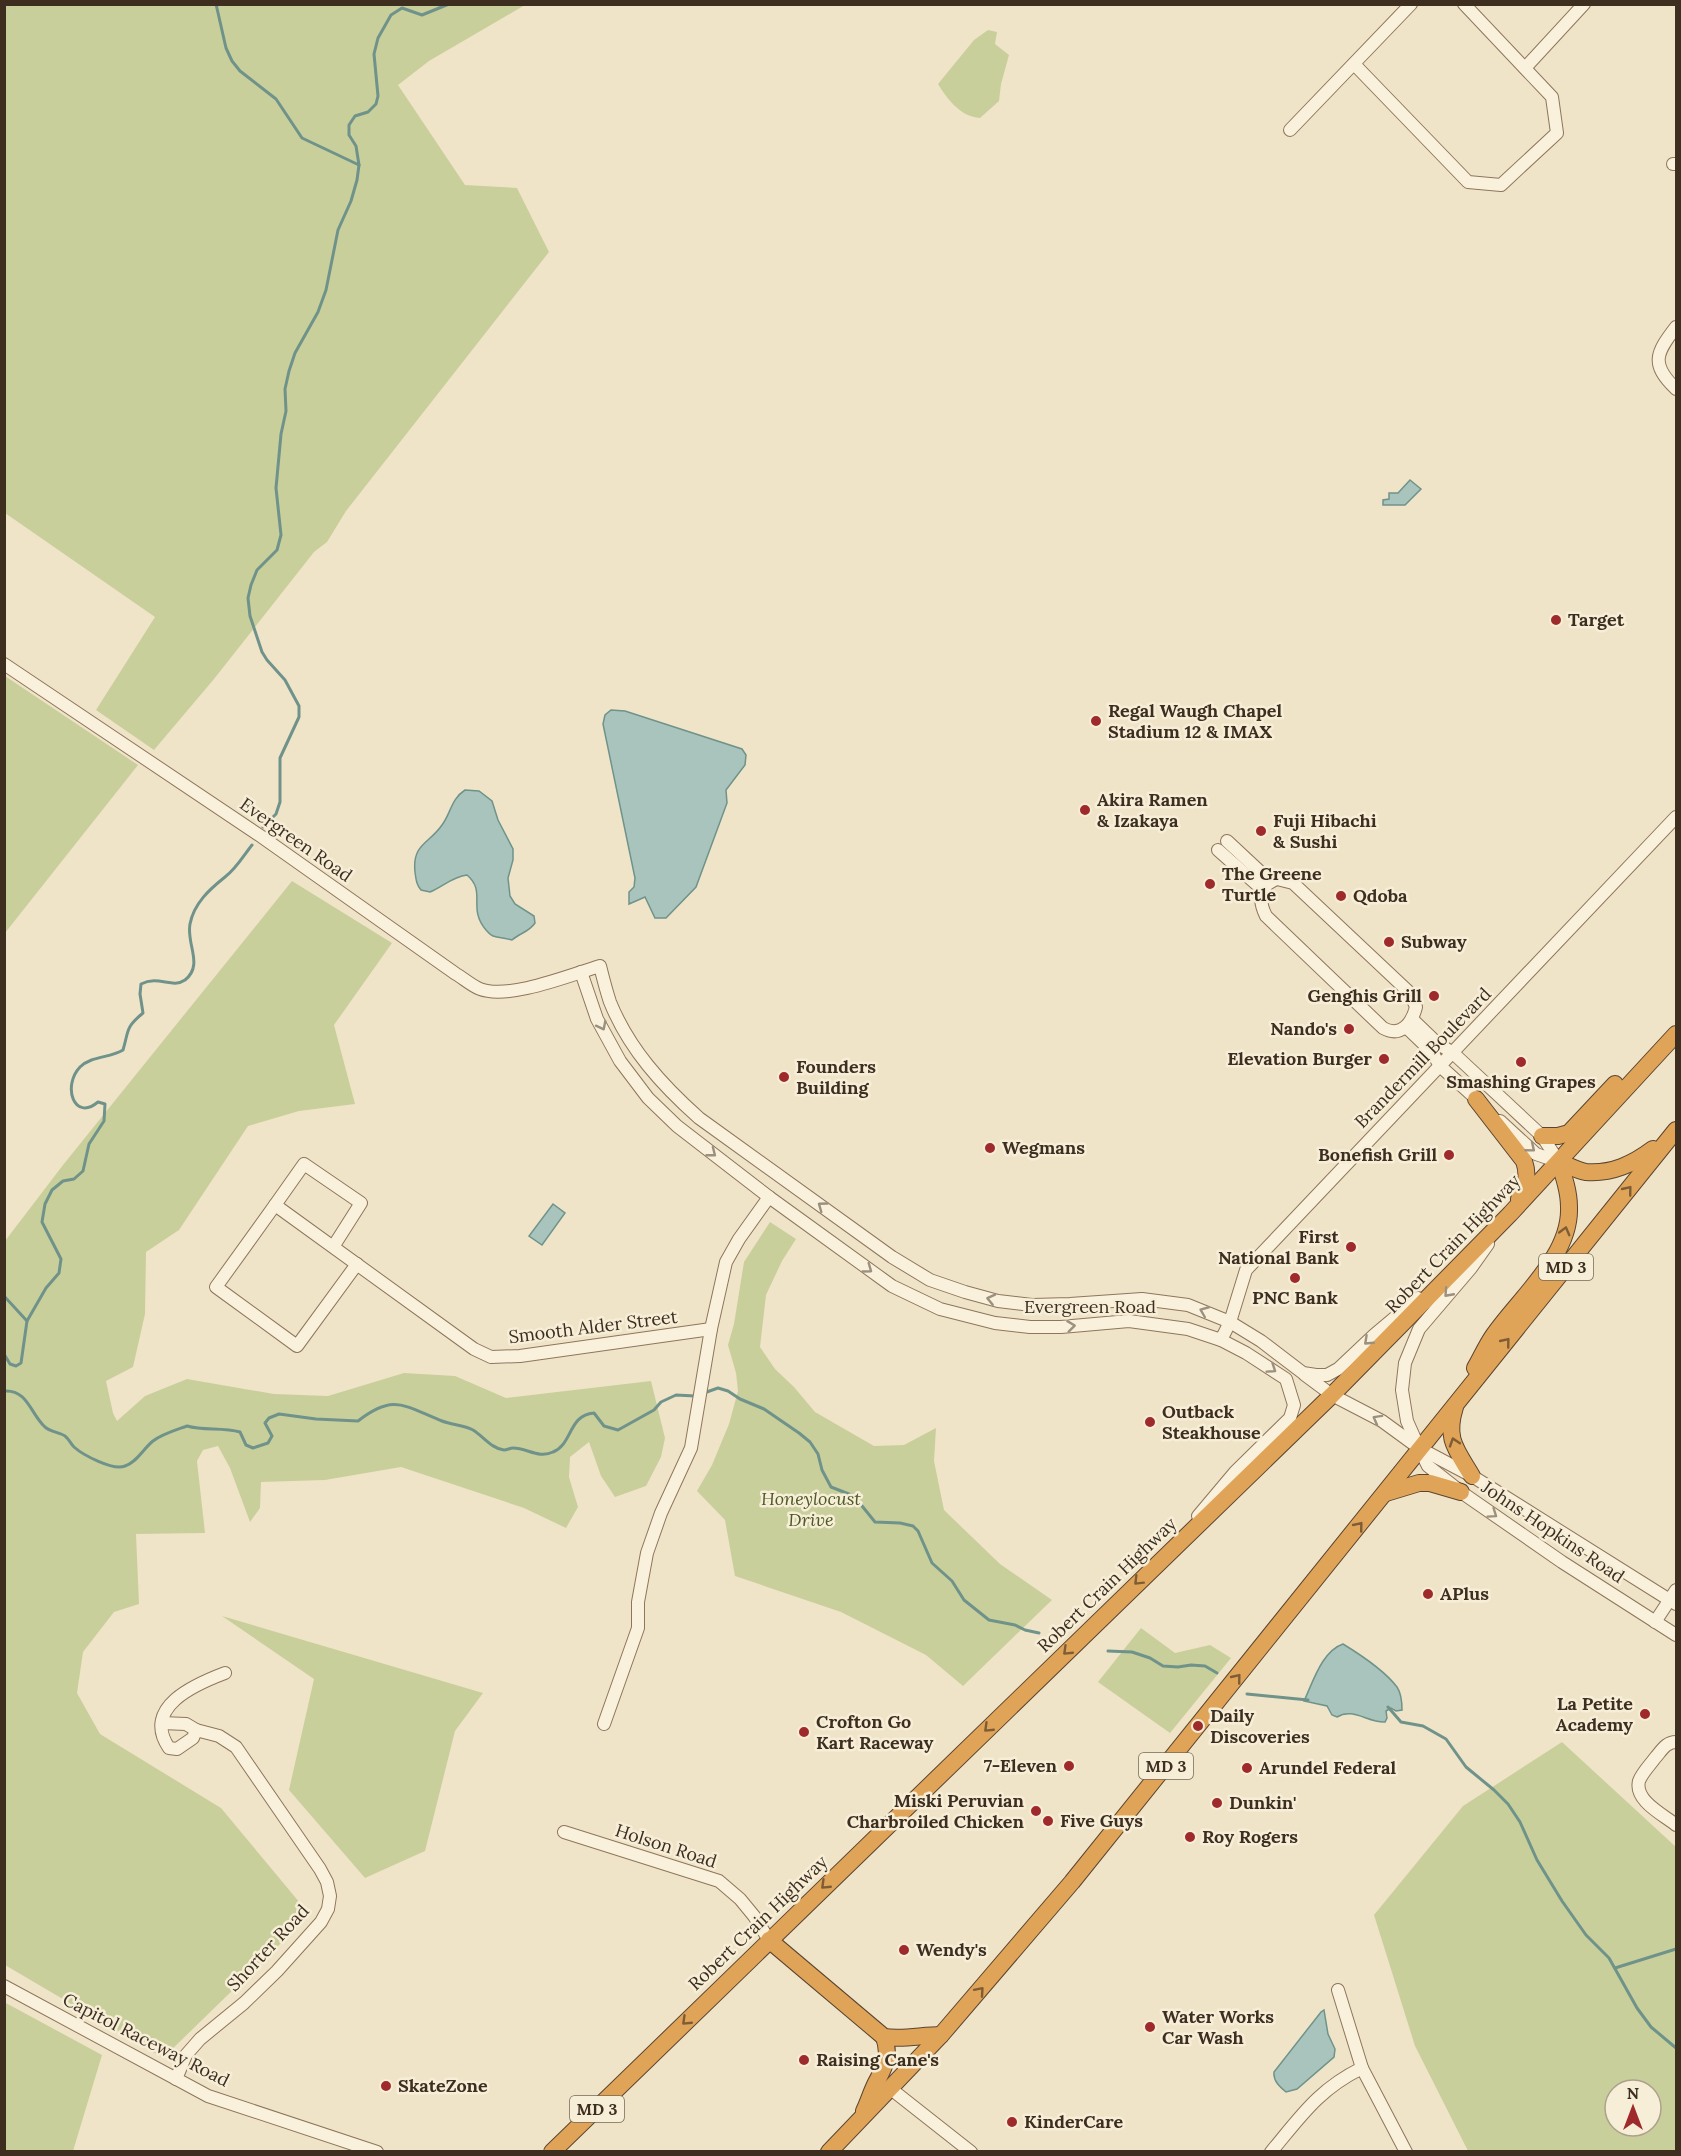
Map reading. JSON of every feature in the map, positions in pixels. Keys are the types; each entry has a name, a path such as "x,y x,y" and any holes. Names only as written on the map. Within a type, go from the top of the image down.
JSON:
{"highway":[{"path":"1542,1136 1569,1133 1644,1054 1677,1026"},
{"name":"Robert Crain Highway","path":"552,2151 1332,1395 1510,1214 1677,1034"},
{"path":"1476,1099 1524,1161 1528,1172 1525,1187 1510,1214"},
{"path":"1559,1162 1584,1172 1609,1171 1635,1162 1675,1132"},
{"name":"MD 3","path":"829,2151 941,2035 1072,1882 1675,1132"},
{"path":"1472,1476 1454,1447 1450,1436 1450,1424 1456,1404 1492,1337 1558,1251 1566,1231 1569,1209 1567,1190 1559,1162"},
{"path":"1386,1493 1419,1483 1430,1483 1461,1492"},
{"path":"769,1940 884,2037 888,2051 885,2066 861,2119"},
{"path":"884,2037 907,2038 941,2035"}],"street":[{"path":"1290,130 1411,4"},
{"path":"1354,64 1468,182 1501,185 1557,133 1552,98 1464,4"},
{"path":"1525,68 1584,4"},
{"path":"1677,327 1659,352 1662,373 1677,389"},
{"name":"Evergreen Road","path":"4,664 262,837 480,989 501,992 522,989 600,966 610,1002 630,1039 650,1070 680,1101 699,1118 892,1257 930,1280 998,1301 1032,1305 1142,1299 1188,1305 1230,1322 1261,1341 1332,1395"},
{"name":"Brandermill Boulevard","path":"1221,1340 1230,1322 1246,1270 1677,817"},
{"path":"1222,845 1266,885"},
{"path":"1285,879 1293,883 1410,993 1416,1007 1409,1023 1398,1032 1389,1032 1383,1028 1266,916 1260,906 1266,885 1285,879"},
{"name":"Evergreen Road","path":"581,972 597,1019 614,1051 648,1098 677,1126 769,1197 892,1286 940,1309 995,1323 1030,1327 1061,1327 1130,1321 1188,1329 1221,1340 1286,1379 1294,1405 1290,1418 1235,1472 1160,1560"},
{"path":"1409,1023 1453,1053 1542,1136 1559,1162"},
{"path":"1409,1023 1440,1066 1536,1154 1559,1162"},
{"path":"333,1247 361,1203 304,1164 216,1287 297,1346 357,1264"},
{"path":"603,1724 639,1628 638,1602 647,1553 661,1513 691,1448 711,1329 726,1262 739,1239 769,1197"},
{"name":"Smooth Alder Street","path":"275,1205 474,1349 491,1357 520,1356 711,1329"},
{"name":"Johns Hopkins Road","path":"1510,1214 1471,1268 1419,1329 1405,1363 1402,1390 1407,1421 1428,1466 1461,1492 1562,1562 1677,1635"},
{"path":"1303,1373 1327,1375 1338,1369 1374,1335 1477,1248"},
{"name":"Johns Hopkins Road","path":"1332,1395 1382,1421 1419,1448 1472,1476 1674,1598"},
{"path":"1655,1622 1674,1598"},
{"path":"196,1730 193,1738 186,1744 177,1749 169,1748 161,1731 166,1709 179,1695 199,1683 225,1673"},
{"name":"Shorter Road","path":"162,1723 186,1724 196,1730 219,1736 236,1747 320,1869 327,1882 330,1896 328,1909 321,1922 277,1971 244,2003 200,2039 186,2055 176,2079"},
{"path":"1677,1742 1666,1744 1644,1773 1639,1787 1645,1801 1677,1825"},
{"name":"Holson Road","path":"564,1832 719,1881 740,1899 769,1940"},
{"name":"Capitol Raceway Road","path":"4,1986 208,2096 377,2151"},
{"path":"1338,1990 1362,2068 1406,2151"},
{"path":"1271,2151 1325,2090 1362,2068"},
{"path":"891,2089 971,2151"}],"green space":[{"path":"5,4 525,5 429,61 398,85 465,185 517,188 549,252 346,511 327,542 314,552 214,679 154,750 96,710 155,617 5,513"},
{"path":"988,30 997,32 995,44 1009,55 999,101 980,118 961,111 950,101 938,84 974,40"},
{"path":"5,676 138,765 5,933"},
{"path":"292,881 392,943 334,1025 355,1104 299,1111 248,1126 179,1230 146,1252 145,1314 133,1367 106,1381 117,1421 145,1396 187,1379 274,1394 328,1396 404,1373 455,1376 506,1398 651,1381 665,1438 661,1457 646,1486 615,1497 601,1476 589,1442 570,1457 569,1477 578,1507 566,1528 524,1508 401,1467 325,1480 261,1482 260,1508 250,1522 230,1468 218,1446 203,1450 197,1461 205,1533 136,1534 139,1604 114,1612 83,1652 77,1693 100,1734 221,1808 310,1915 163,2058 5,1965 5,1241 63,1165"},
{"name":"Honeylocust Drive","path":"770,1222 796,1239 782,1261 766,1295 760,1347 775,1369 815,1412 874,1446 904,1445 936,1428 934,1461 944,1510 1000,1564 1052,1600 963,1686 926,1655 841,1612 735,1576 725,1520 697,1491 712,1465 729,1424 738,1391 736,1373 728,1345 734,1324 744,1262"},
{"path":"222,1616 483,1693 455,1731 425,1851 365,1878 289,1790 314,1679"},
{"path":"1141,1628 1175,1653 1210,1645 1231,1658 1170,1733 1098,1682"},
{"path":"1562,1742 1676,1847 1676,2151 1468,2151 1415,2046 1374,1915 1463,1806"},
{"path":"4,2002 102,2055 73,2151 5,2151"}],"water":[{"path":"1410,480 1421,489 1405,505 1383,505 1383,500 1389,499 1389,493 1398,493"},
{"path":"611,710 625,711 742,749 746,755 745,765 726,790 727,803 696,887 666,918 655,918 645,897 629,904 629,892 634,887 635,878 603,724 605,715"},
{"path":"465,790 479,791 492,801 498,820 513,849 513,860 508,878 510,896 515,904 534,916 533,926 512,940 493,936 486,930 478,915 476,888 467,875 430,892 421,890 417,884 415,863 419,850 442,825 454,802"},
{"path":"553,1204 565,1213 542,1245 529,1236"},
{"path":"1343,1644 1379,1669 1398,1689 1402,1710 1396,1711 1391,1708 1386,1711 1385,1722 1355,1714 1343,1714 1337,1717 1332,1715 1327,1706 1304,1701 1324,1660 1329,1653"},
{"path":"1324,2010 1328,2034 1335,2049 1334,2057 1297,2089 1286,2092 1276,2081 1274,2072"}],"waterway":[{"path":"216,4 226,48 240,71 276,99 302,138 359,165"},
{"path":"263,827 276,814 280,802 280,758 299,717 299,706 285,680 262,652 250,616 248,598 257,570 277,550 281,535 276,488 281,434 286,411 285,389 289,371 295,353 318,312 326,290 338,230 351,201 357,180 359,165 356,146 349,135 349,125 355,116 368,112 376,104 378,96 374,54 378,38 391,15 402,8 422,15 449,4"},
{"path":"4,1354 10,1364 16,1366 21,1363 27,1321 46,1288 59,1273 61,1259 42,1222 45,1204 52,1190 63,1181 74,1179 83,1171 89,1144 104,1121 105,1104 98,1102 83,1108 73,1099 71,1092 75,1075 84,1063 123,1050 130,1026 143,1013 141,984 154,981 175,983 185,980 191,974 194,961 189,932 195,909 208,892 233,870 252,845"},
{"path":"4,1296 27,1321"},
{"path":"704,1393 718,1388 728,1391 764,1409 799,1433 810,1442 818,1454 822,1470 831,1487 854,1496 875,1522 900,1523 913,1526 918,1531 932,1563 952,1581 964,1600 989,1620 1039,1633"},
{"path":"4,1391 18,1394 28,1403 44,1426 65,1436 78,1450 98,1461 120,1467 133,1462 149,1444 157,1439 187,1426 240,1432 246,1445 253,1448 268,1443 272,1436 265,1423 269,1418 279,1414 358,1421 370,1412 390,1405 408,1407 442,1421 469,1428 500,1449 518,1448 538,1454 548,1454 564,1443 575,1424 586,1415 594,1413 604,1426 618,1430 676,1395 695,1396"},
{"path":"1108,1651 1132,1652 1150,1658 1163,1666 1205,1666 1217,1673"},
{"path":"1247,1694 1308,1700"},
{"path":"1388,1707 1401,1722 1423,1726 1446,1739 1466,1767 1508,1804 1520,1822 1537,1860 1562,1901 1586,1935 1609,1958 1637,2008 1651,2027 1676,2048"},
{"path":"1615,1968 1676,1949"}],"place":[{"name":"Target","path":"1556,620"},
{"name":"Regal Waugh Chapel Stadium 12 & IMAX","path":"1096,721"},
{"name":"Akira Ramen & Izakaya","path":"1085,810"},
{"name":"Fuji Hibachi & Sushi","path":"1261,831"},
{"name":"The Greene Turtle","path":"1210,884"},
{"name":"Qdoba","path":"1341,896"},
{"name":"Subway","path":"1389,942"},
{"name":"Genghis Grill","path":"1434,996"},
{"name":"Nando's","path":"1349,1029"},
{"name":"Elevation Burger","path":"1384,1059"},
{"name":"Smashing Grapes","path":"1521,1062"},
{"name":"Founders Building","path":"784,1077"},
{"name":"Wegmans","path":"990,1148"},
{"name":"Bonefish Grill","path":"1449,1155"},
{"name":"First National Bank","path":"1351,1247"},
{"name":"PNC Bank","path":"1295,1278"},
{"name":"Outback Steakhouse","path":"1150,1422"},
{"name":"APlus","path":"1428,1594"},
{"name":"La Petite Academy","path":"1645,1714"},
{"name":"Daily Discoveries","path":"1198,1726"},
{"name":"Crofton Go Kart Raceway","path":"804,1732"},
{"name":"7-Eleven","path":"1069,1766"},
{"name":"Arundel Federal","path":"1247,1768"},
{"name":"Dunkin'","path":"1217,1803"},
{"name":"Miski Peruvian Charbroiled Chicken","path":"1036,1811"},
{"name":"Five Guys","path":"1048,1821"},
{"name":"Roy Rogers","path":"1190,1837"},
{"name":"Wendy's","path":"904,1950"},
{"name":"Water Works Car Wash","path":"1150,2027"},
{"name":"Raising Cane's","path":"804,2060"},
{"name":"SkateZone","path":"386,2086"},
{"name":"KinderCare","path":"1012,2122"}]}
